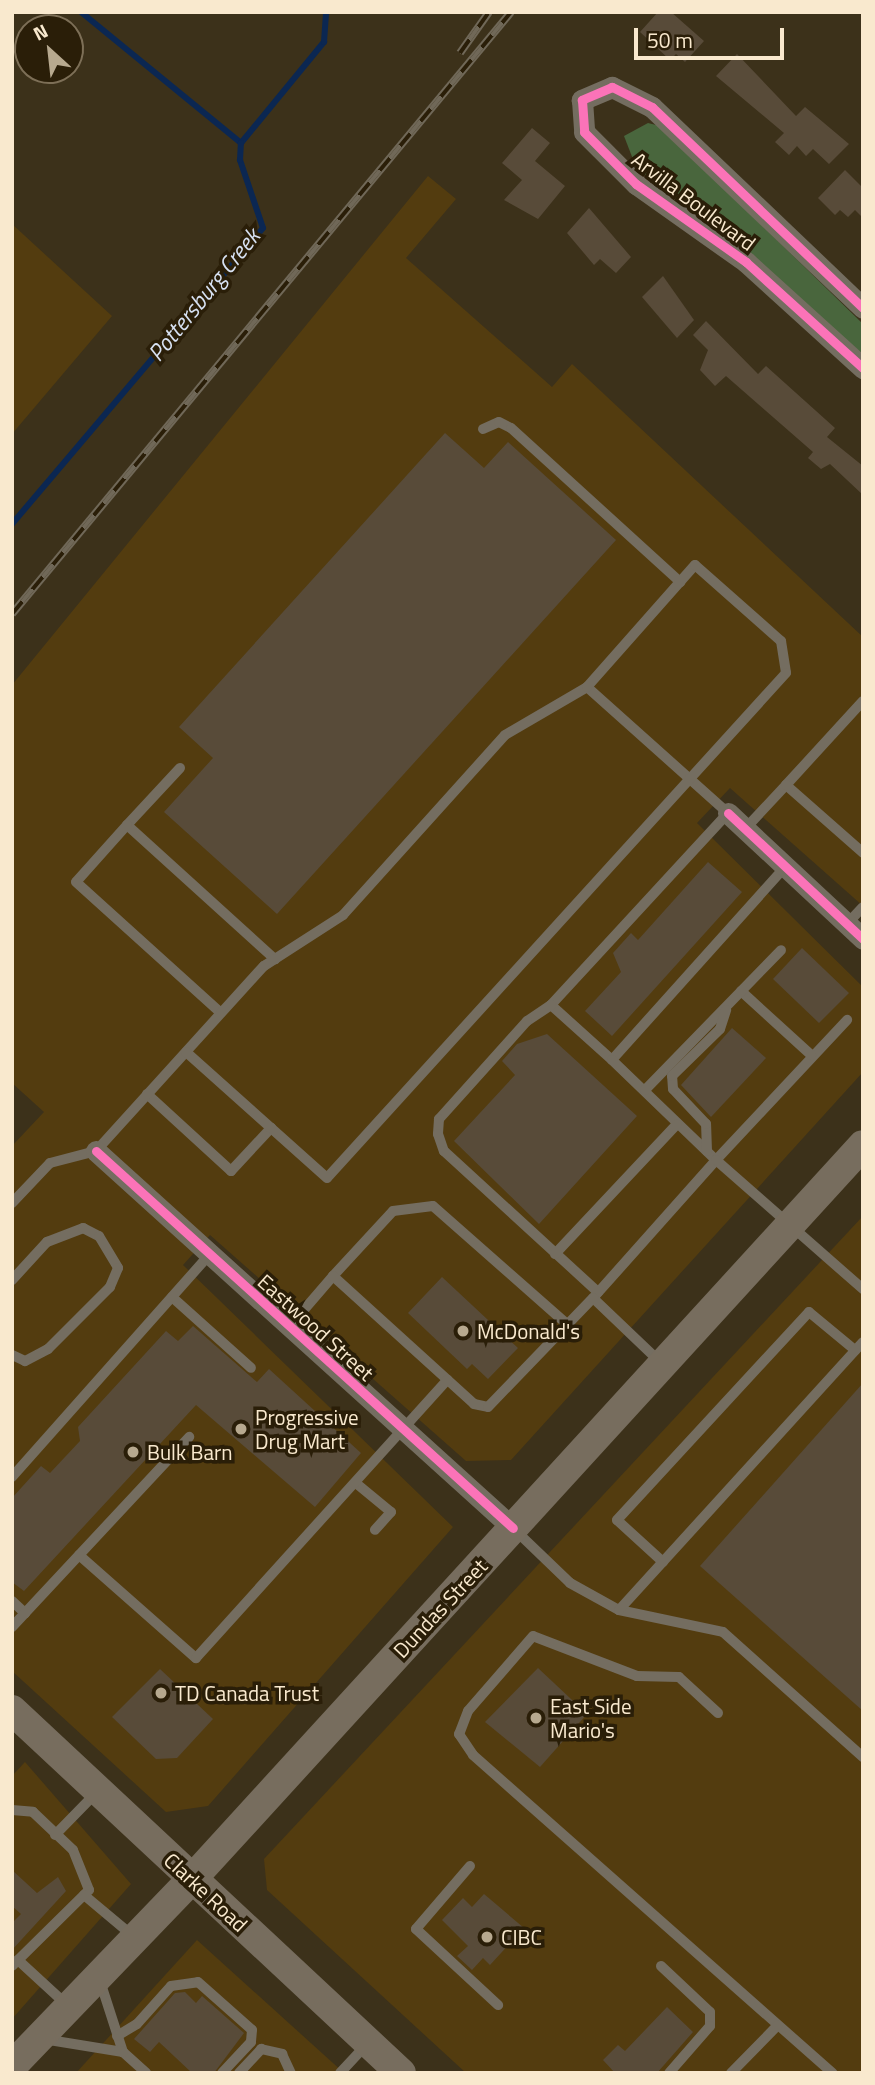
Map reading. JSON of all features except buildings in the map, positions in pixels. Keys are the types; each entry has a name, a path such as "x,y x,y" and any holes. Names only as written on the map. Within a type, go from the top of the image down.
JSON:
{"main road":[{"name":"Dundas Street","path":"15,2067 192,1879 863,1146"},
{"name":"Clarke Road","path":"12,1710 401,2073"}],"street":[{"name":"Arvilla Boulevard","path":"863,308 652,107 612,87 582,100 584,132 636,184 746,262 863,368"},
{"path":"728,813 863,939"},
{"name":"Eastwood Street","path":"96,1151 513,1528"}],"lane":[{"path":"483,429 499,422 511,428 680,582"},
{"path":"12,1203 50,1163 96,1151 221,1013 275,959 343,915 505,735 587,687 695,565 772,633 788,661 786,673 327,1178 186,1052"},
{"path":"587,687 728,813 551,1005 527,1021 439,1119 438,1134 444,1151 555,1254 663,1365"},
{"path":"745,829 863,701"},
{"path":"180,768 76,882 221,1013"},
{"path":"786,785 863,853"},
{"path":"127,825 275,959"},
{"path":"612,1060 785,867"},
{"path":"847,924 863,907"},
{"path":"645,1090 781,950"},
{"path":"741,991 811,1055"},
{"path":"551,1005 645,1090 716,1160 863,1289"},
{"path":"707,1151 706,1124 673,1089 672,1076 720,1029 727,1007"},
{"path":"333,1276 474,1404 488,1407 595,1295 811,1055 846,1020"},
{"path":"147,1094 232,1171 271,1128"},
{"path":"555,1254 677,1124"},
{"path":"290,1326 393,1211 433,1206 567,1324"},
{"path":"12,1280 47,1242 83,1228 99,1236 118,1268 110,1287 48,1349 25,1361 12,1355"},
{"path":"12,1478 209,1254"},
{"path":"172,1297 251,1368"},
{"path":"618,1610 663,1562 859,1346 809,1312 617,1520 663,1562"},
{"path":"79,1555 196,1658 406,1432 447,1380"},
{"path":"12,1627 189,1437"},
{"path":"357,1484 391,1512 375,1530"},
{"path":"513,1528 570,1583 618,1610 723,1632 863,1757"},
{"path":"12,1601 25,1613"},
{"path":"718,1713 679,1677 637,1676 533,1636 468,1711 459,1734 473,1755 832,2073"},
{"path":"55,1835 98,1791"},
{"path":"12,1810 33,1812 73,1850 89,1890 15,1963 69,2007"},
{"path":"470,1866 416,1929 498,2005"},
{"path":"84,1895 135,1937"},
{"path":"661,1966 710,2012 710,2026 668,2073"},
{"path":"99,1976 123,2052 146,2073"},
{"path":"117,2036 137,2024 171,1986 198,1982 252,2030 251,2042 222,2073"},
{"path":"731,2073 777,2026"},
{"path":"39,2039 123,2052"},
{"path":"340,2073 368,2042"},
{"path":"239,2073 261,2049 282,2054 291,2073"}],"shaded area":[{"path":"428,176 456,199 406,258 552,387 572,364 863,637 863,906 730,788 697,823 863,987 863,1072 511,1460 466,1461 210,1235 183,1265 453,1527 208,1806 166,1812 12,1671 12,1146 44,1112 12,1083 12,685"},
{"path":"12,224 112,316 12,434"},
{"path":"863,1216 863,2073 466,2073 267,1890 264,1859"},
{"path":"25,1762 131,1884 12,2019 12,1776"},
{"path":"197,1940 344,2073 76,2073"}],"green space":[{"path":"648,123 660,126 863,324 863,354 636,167 624,136"}],"waterway":[{"name":"Pottersburg Creek","path":"81,12 241,143"},
{"path":"241,143 324,42 326,12"},
{"name":"Pottersburg Creek","path":"12,524 263,228 240,160 241,143"}],"railway":[{"path":"460,53 489,12"},
{"path":"12,614 511,12"}],"cycle path":[{"path":"863,308 652,107 612,87 582,100 584,132 636,184 746,262 863,368"},
{"path":"728,813 863,939"},
{"path":"96,1151 513,1528"}],"place":[{"name":"McDonald's","path":"463,1331"},
{"name":"Progressive Drug Mart","path":"241,1429"},
{"name":"Bulk Barn","path":"133,1452"},
{"name":"TD Canada Trust","path":"161,1693"},
{"name":"East Side Mario's","path":"536,1718"},
{"name":"CIBC","path":"487,1937"}]}
